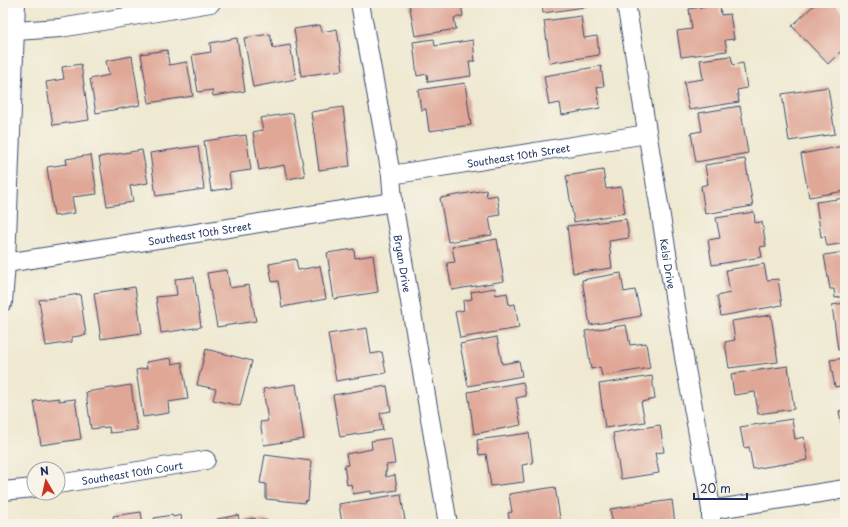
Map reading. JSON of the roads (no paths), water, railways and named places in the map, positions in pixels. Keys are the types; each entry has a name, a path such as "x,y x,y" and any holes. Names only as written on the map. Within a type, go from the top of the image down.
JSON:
{"street":[{"path":"3,302 6,263 6,159 16,31 16,3"},
{"path":"16,31 60,28 211,3"},
{"name":"Bryan Drive","path":"360,3 448,524"},
{"name":"Kelsi Drive","path":"626,3 711,517"},
{"name":"Southeast 10th Street","path":"390,175 647,134"},
{"name":"Southeast 10th Street","path":"6,263 393,202"},
{"name":"Southeast 10th Court","path":"66,483 206,460"},
{"path":"3,491 26,489"},
{"path":"711,517 845,489"}]}
